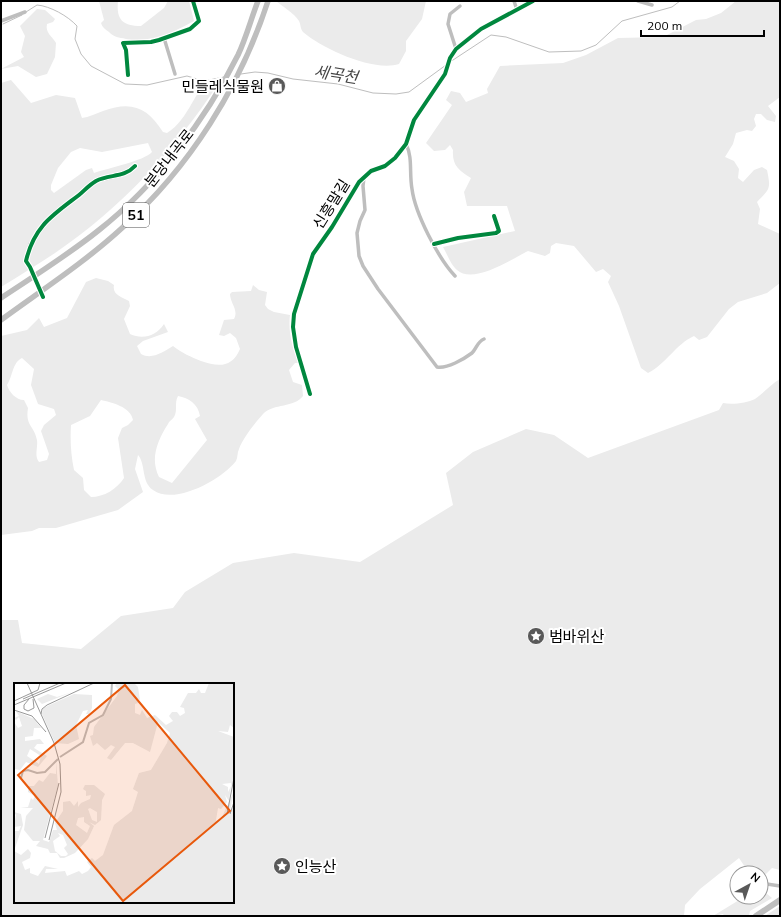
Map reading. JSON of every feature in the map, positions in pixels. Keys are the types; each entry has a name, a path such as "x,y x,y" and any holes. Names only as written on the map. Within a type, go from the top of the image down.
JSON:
{"highway":[{"name":"분당내곡로","path":"1,298 60,259 99,230 130,202 186,139 238,54 258,1"},
{"name":"분당내곡로","path":"1,320 103,245 142,209 174,174 223,104 257,35 268,1"},
{"path":"756,916 780,900"}],"street":[{"path":"128,75 127,55 123,43 151,42 196,25 199,21 193,1"},
{"path":"514,1 516,10"},
{"name":"신흥말길","path":"310,394 296,348 293,327 294,314 310,271 313,254 332,227 351,192 364,177 385,166 395,158 406,144 414,120 445,74 450,58 456,49 481,29 532,1"},
{"path":"638,1 652,5"},
{"path":"456,49 448,24 450,14 460,6"},
{"path":"1,21 25,12"},
{"path":"164,38 175,74"},
{"path":"406,144 410,151 413,197 421,218 434,244 448,269 455,276"},
{"path":"32,272 26,261 30,244 53,214 96,181 122,175 130,171 135,166"},
{"path":"364,177 363,186 365,210 358,227 358,241 363,266 375,285 437,367 442,368 448,366 472,353 478,344 484,339"},
{"path":"434,244 458,238 496,233 499,231 494,216"},
{"path":"769,884 780,886"}],"shaded area":[{"path":"99,1 118,1 118,13 122,21 130,25 141,26 164,8 168,1 189,1 194,21 161,36 144,40 126,39 113,35 102,26 101,23 104,20"},
{"path":"276,1 426,1 422,19 406,41 406,51 399,64 388,66 362,62 335,52 312,39 303,32 297,18"},
{"path":"736,1 780,1 780,97 768,106 776,116 775,122 767,120 761,114 756,114 754,119 756,126 752,131 747,130 736,133 733,144 725,157 734,161 739,169 738,178 743,182 754,170 762,167 767,170 769,185 765,194 757,202 760,209 758,224 780,234 780,283 767,293 738,302 729,309 707,337 699,340 694,336 676,349 660,365 648,373 641,368 619,306 608,282 611,276 603,269 596,272 574,246 556,243 551,246 550,253 545,256 528,251 482,273 464,274 455,268 443,247 515,231 507,206 467,206 464,192 471,178 455,164 453,150 450,145 445,150 434,151 426,143 452,105 446,100 451,91 460,93 466,102 488,93 487,89 500,66 563,63 586,55 618,38 663,37 696,20 706,19 721,13"},
{"path":"37,9 45,10 55,19 53,22 47,24 47,30 56,43 55,57 47,74 36,77 18,66 1,69 24,57 21,52 25,36 20,26"},
{"path":"211,79 214,79 218,84 184,132 145,177 124,198 79,236 1,287 1,83 11,80 31,103 56,95 75,98 82,118 122,106 138,108 151,117 163,132 167,133 181,120 206,83","holes":["148,143 152,152 134,161 94,173 92,168 86,170 54,193 51,190 51,185 58,168 71,152 80,148 102,152"]},
{"path":"96,278 108,281 114,285 116,293 129,301 130,306 124,319 130,334 140,337 149,336 161,328 164,324 168,332 143,341 137,346 141,354 145,356 153,356 173,346 183,353 197,359 207,363 219,365 229,363 233,360 240,349 236,338 230,333 224,336 219,335 224,320 234,319 235,316 235,310 230,294 232,292 251,291 253,285 259,290 267,292 265,305 268,309 274,312 290,315 291,340 299,363 295,363 289,370 293,382 302,385 303,396 299,400 273,408 263,414 243,440 238,450 236,461 220,475 198,488 185,493 173,495 162,494 153,490 149,487 145,478 142,463 138,455 135,469 143,492 118,510 56,528 39,528 32,531 1,535 1,336 27,330 39,318 44,327 67,318 86,282","holes":["22,358 34,369 31,385 38,404 54,409 56,415 44,425 41,431 49,454 47,460 39,462 36,455 36,435 29,422 27,414 28,408 24,400 18,399 13,395 7,385 14,366","178,396 182,397 195,405 200,416 195,419 207,440 172,483 159,477 156,470 155,457 158,443 168,423 176,412","101,400 125,408 133,420 122,428 118,438 124,478 118,486 110,492 96,497 91,497 84,490 83,478 74,470 71,453 71,425 90,416"]},
{"path":"780,379 780,870 772,868 769,871 769,865 744,865 739,858 700,889 685,905 684,916 1,916 1,620 18,620 22,643 81,649 121,616 173,608 185,592 233,563 294,553 360,562 453,505 446,473 473,452 526,429 554,435 588,458 719,410 723,403 744,403 755,399"},
{"path":"731,905 760,905 750,911 749,916 724,916 723,914 713,916"},
{"path":"780,906 780,916 765,916"}],"waterway":[{"name":"세곡천","path":"450,62 491,35 506,37 549,52 581,51 596,45 622,21 672,7 680,1"},
{"name":"세곡천","path":"26,12 37,5 53,9 69,19 77,26 75,39 81,54 91,66 125,84 147,85 187,76 204,81 224,77"},
{"name":"세곡천","path":"3,24 22,15"},
{"name":"세곡천","path":"241,74 255,72 268,73 293,79 338,84 373,93 396,94 409,92 446,65"}],"tunnel":[{"path":"32,271 43,297"}],"cycle path":[{"path":"128,75 126,50 123,43 151,42 190,29 199,21 193,1"},
{"path":"310,394 296,347 293,327 294,314 313,254 332,227 359,182 371,171 385,166 395,158 406,144 414,120 445,74 450,58 456,49 481,29 533,1"},
{"path":"43,297 26,261 39,230 53,215 93,183 101,179 122,174 131,170 135,166"},
{"path":"434,244 458,238 496,233 499,231 494,216"}],"place":[{"name":"민들레식물원","path":"277,86"},
{"name":"범바위산","path":"536,636"},
{"name":"인능산","path":"282,866"}]}
